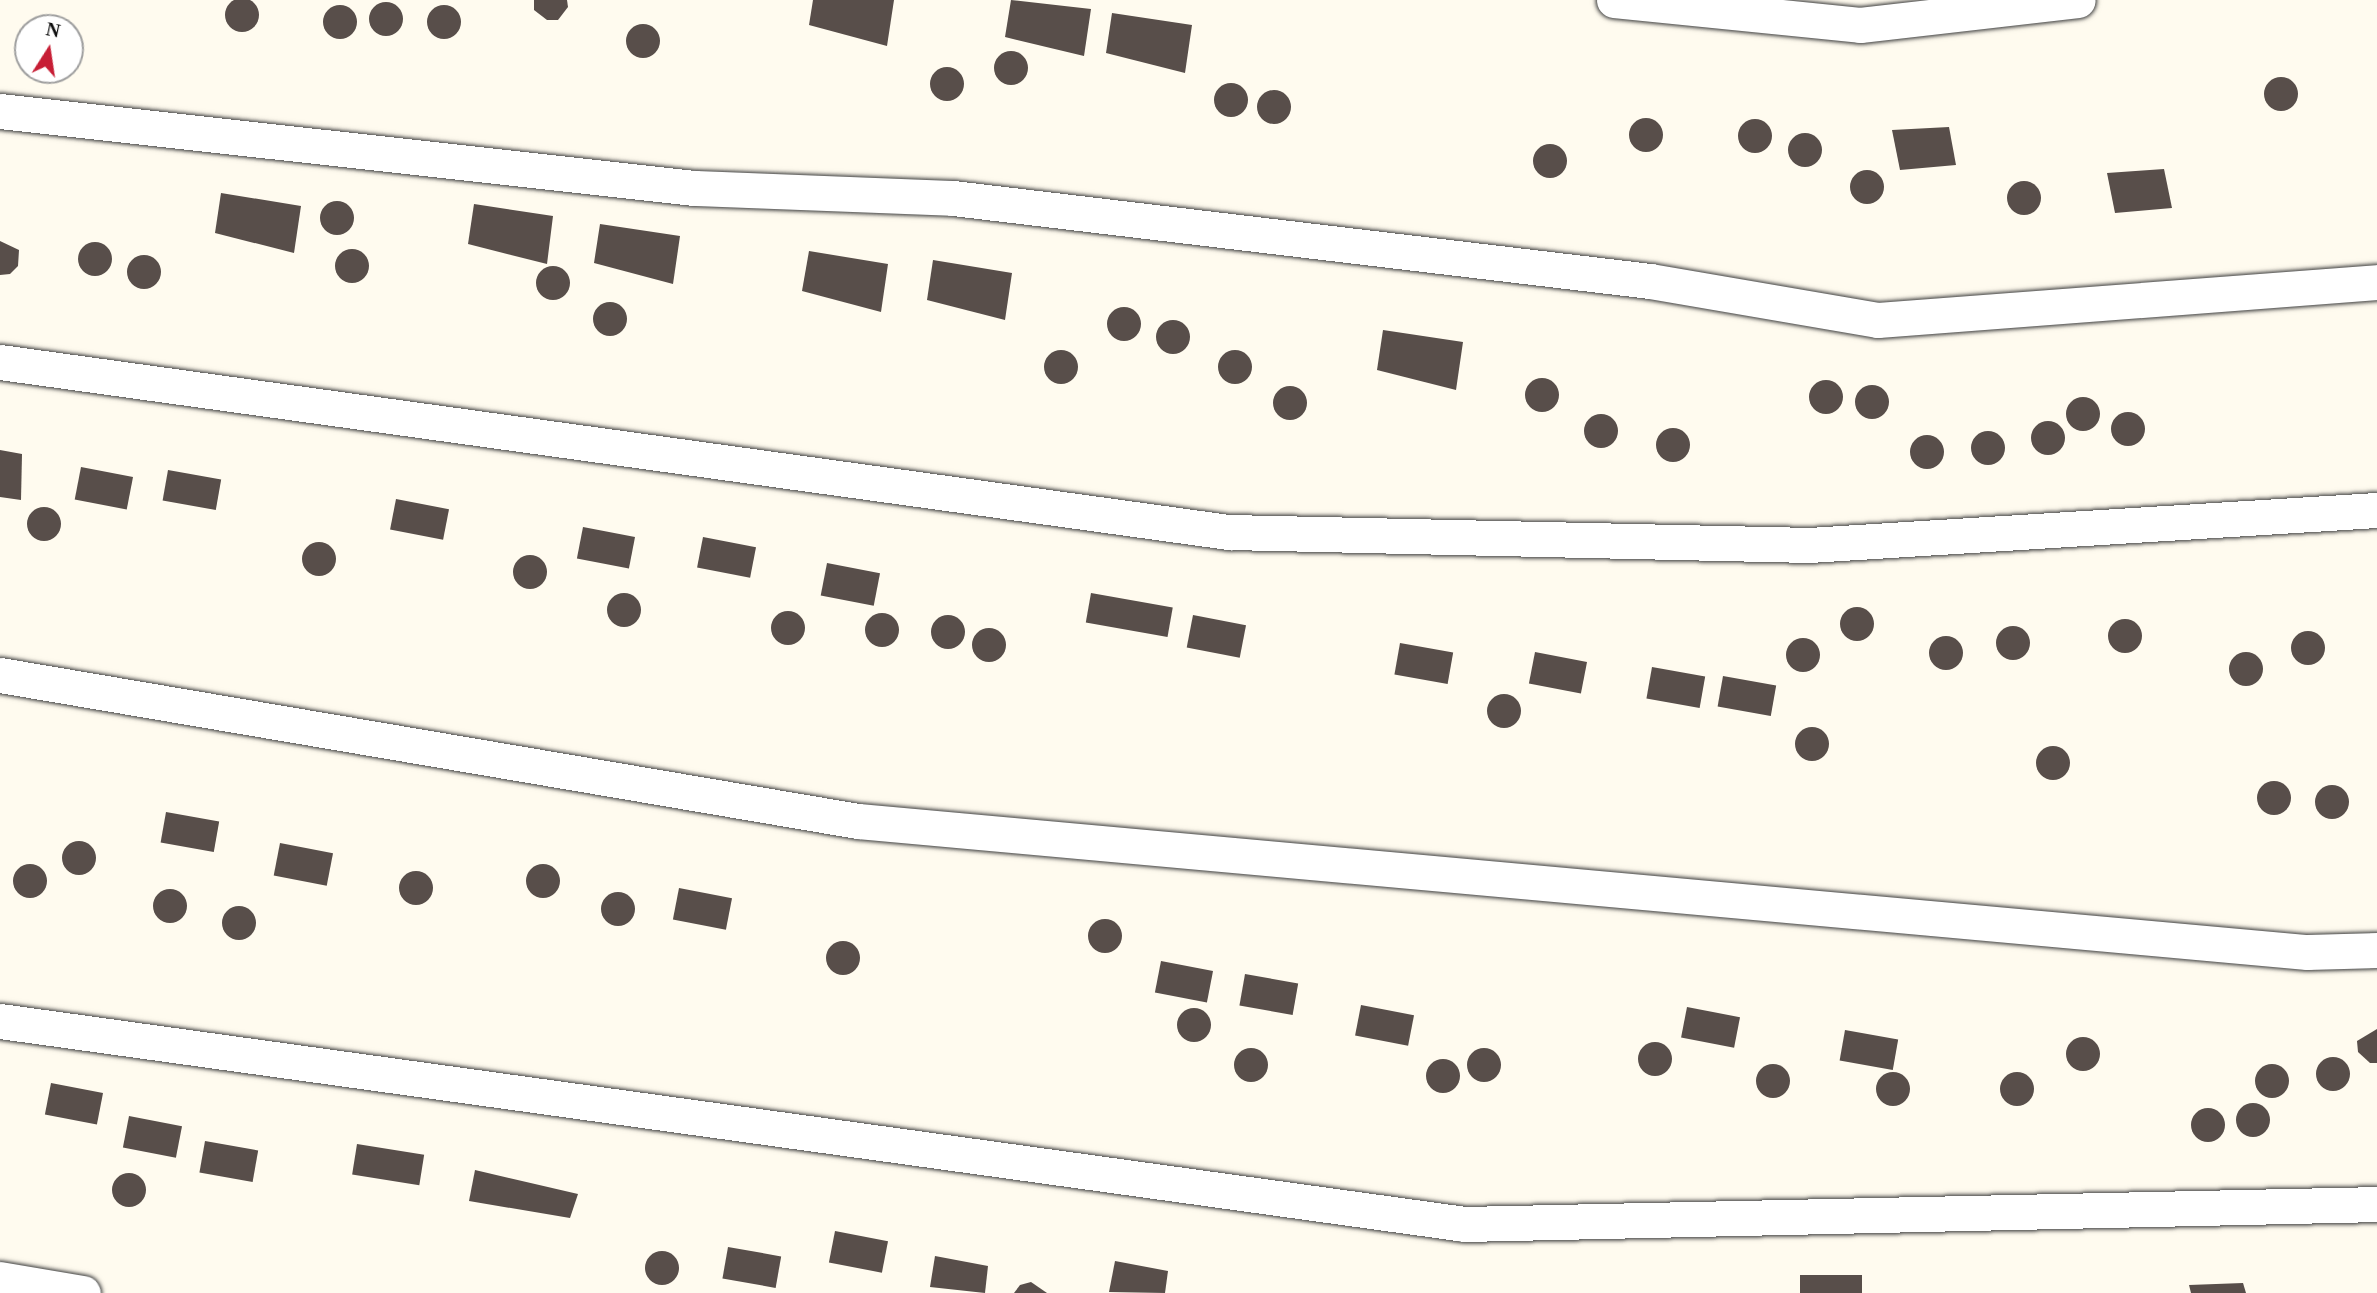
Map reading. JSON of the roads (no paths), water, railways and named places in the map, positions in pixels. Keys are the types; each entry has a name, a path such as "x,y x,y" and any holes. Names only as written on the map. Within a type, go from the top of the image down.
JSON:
{"street":[{"path":"1614,0 1860,25 2078,0"},
{"path":"0,111 694,188 953,198 1650,281 1878,320 2377,282"},
{"path":"0,362 1229,532 1810,545 2377,510"},
{"path":"0,675 858,821 2306,952 2377,950"},
{"path":"0,1021 1464,1224 2377,1204"},
{"path":"0,1279 83,1293"}]}
